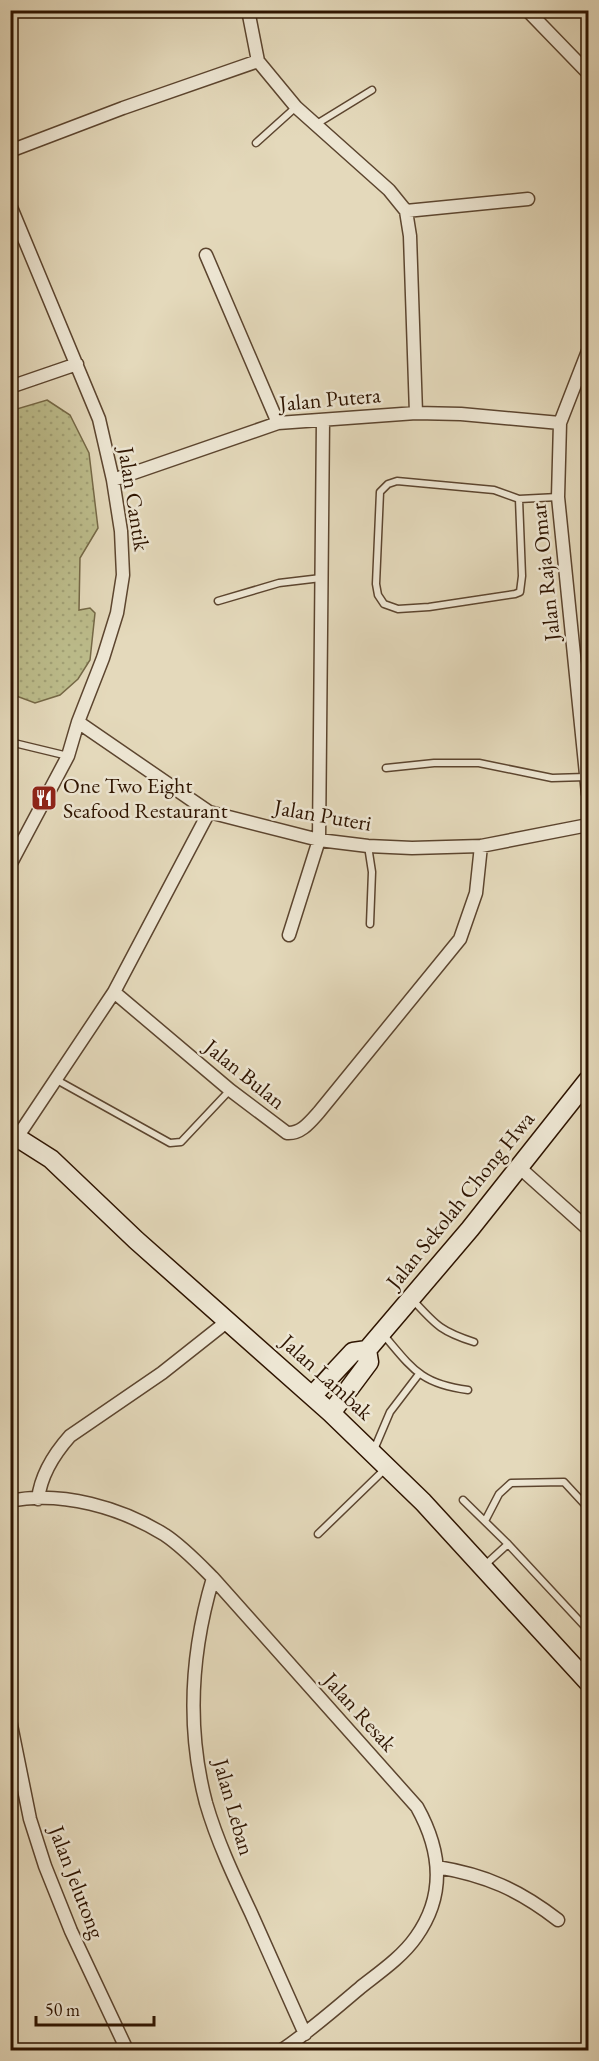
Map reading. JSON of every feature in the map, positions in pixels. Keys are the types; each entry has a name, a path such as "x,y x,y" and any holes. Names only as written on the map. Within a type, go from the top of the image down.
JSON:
{"street":[{"path":"248,10 258,61 296,107 390,190 406,211 410,236 416,413"},
{"path":"526,10 588,73"},
{"path":"10,151 123,108 258,61"},
{"path":"406,211 528,199"},
{"name":"Jalan Cantik","path":"10,205 99,419 113,480 121,531 123,575 117,613 68,756 10,865"},
{"path":"206,255 278,423"},
{"name":"Jalan Raja Omar","path":"588,351 560,423 558,497 588,794"},
{"path":"10,387 77,364"},
{"name":"Jalan Putera","path":"113,480 278,423 416,413 461,414 560,423"},
{"path":"289,935 319,840 323,420"},
{"name":"Jalan Puteri","path":"78,722 209,812 319,840 412,848 481,846 588,825"},
{"path":"14,1134 55,1079 114,992 209,812"},
{"name":"Jalan Bulan","path":"114,992 230,1090 287,1133 292,1134 303,1129 319,1112 460,939 476,893 481,846"},
{"name":"Jalan Sekolah Chong Hwa","path":"312,1396 353,1352 368,1350 520,1168 588,1080"},
{"name":"Jalan Lambak","path":"14,1134 51,1159 136,1240 229,1320 373,1452 423,1502 588,1682"},
{"path":"520,1168 588,1229"},
{"path":"38,1499 47,1466 70,1436 162,1373 229,1320"},
{"name":"Jalan Sekolah Chong Hwa","path":"331,1413 369,1362 368,1350"},
{"name":"Jalan Resak","path":"10,1501 62,1500 93,1505 141,1522 186,1551 213,1578 417,1807 433,1840 437,1867 435,1896 429,1914 416,1938 398,1957 306,2034 282,2050"},
{"name":"Jalan Leban","path":"213,1578 202,1615 195,1657 193,1691 194,1728 206,1801 222,1850 306,2034"},
{"name":"Jalan Jelutong","path":"10,1720 30,1819 45,1866 71,1931 127,2050"},
{"path":"437,1867 464,1871 514,1890 558,1920"}],"lane":[{"path":"315,125 372,90"},
{"path":"256,143 296,107"},
{"path":"519,499 522,576 520,592 429,607 398,609 384,604 378,595 376,584 380,492 388,484 397,481 463,486 494,490 519,499 558,497"},
{"path":"218,601 279,583 321,578"},
{"path":"10,742 68,756"},
{"path":"386,768 434,763 479,763 552,778 586,777"},
{"path":"368,846 372,872 370,924"},
{"path":"55,1079 170,1143 181,1142 230,1090"},
{"path":"411,1298 444,1331 474,1342"},
{"path":"382,1333 419,1374 439,1384 468,1390"},
{"path":"373,1452 390,1412 419,1374"},
{"path":"318,1534 387,1467"},
{"path":"485,1521 499,1494 511,1483 564,1482 588,1508"},
{"path":"463,1500 508,1544 588,1630"},
{"path":"483,1567 508,1544"}],"green space":[{"path":"47,400 70,415 89,453 98,528 80,558 79,610 90,608 95,613 90,660 78,679 60,695 35,703 11,694 10,411"}],"place":[{"name":"One Two Eight Seafood Restaurant","path":"44,798"}]}
